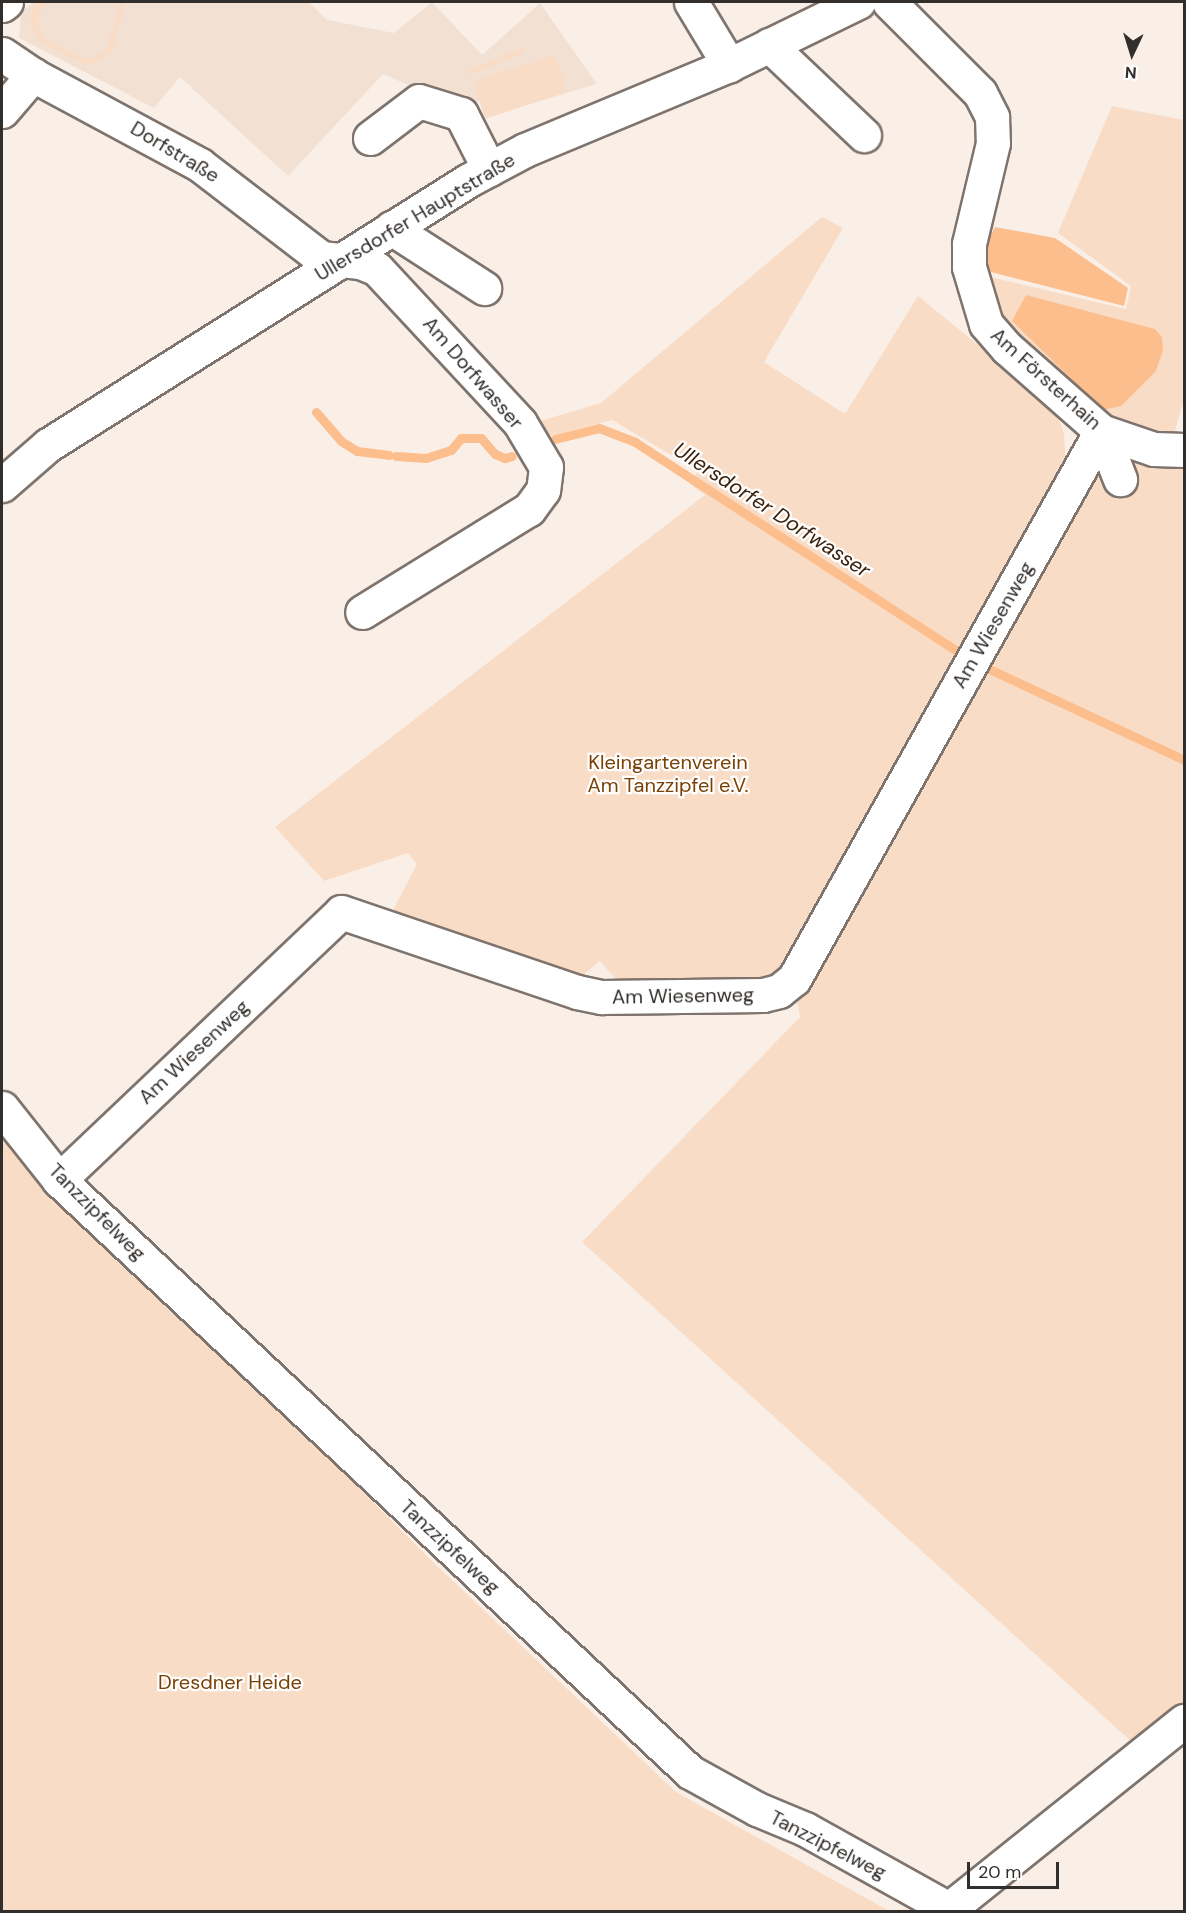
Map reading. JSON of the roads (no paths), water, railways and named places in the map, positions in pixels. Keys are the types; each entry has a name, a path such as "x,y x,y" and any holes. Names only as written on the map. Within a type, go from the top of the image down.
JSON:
{"street":[{"path":"2,6 6,2"},
{"path":"691,2 729,65"},
{"name":"Ullersdorfer Hauptstraße","path":"2,485 48,446 391,228 489,169 525,150 729,65 858,2"},
{"name":"Am Försterhain","path":"889,2 980,93 992,117 993,142 969,244 969,267 986,324 1033,373 1101,431 1154,449 1185,450"},
{"path":"769,45 864,135"},
{"name":"Dorfstraße","path":"2,54 33,75 171,147 228,184 306,250 339,262"},
{"path":"2,111 33,75"},
{"path":"370,138 419,101 461,114 489,169"},
{"path":"391,228 484,288"},
{"name":"Am Dorfwasser","path":"339,262 360,262 390,280 520,423 546,467 543,490 529,509 362,612"},
{"path":"1101,431 1120,479"},
{"name":"Am Wiesenweg","path":"59,1180 341,912 577,992 601,997 763,995 779,991 794,979 1101,431"},
{"name":"Tanzzipfelweg","path":"2,1108 59,1180 690,1772 757,1809 805,1829 951,1910"},
{"path":"951,1910 1185,1721"}],"waterway":[{"name":"Ullersdorfer Dorfwasser","path":"316,412 341,441 357,451 389,455"},
{"name":"Ullersdorfer Dorfwasser","path":"555,439 599,428 635,442 960,653"},
{"name":"Ullersdorfer Dorfwasser","path":"396,456 426,458 451,450 461,438 481,438 495,454 505,458 512,456"},
{"name":"Ullersdorfer Dorfwasser","path":"985,667 1184,760"}],"park label":[{"name":"Kleingartenverein Am Tanzzipfel e.V.","path":"668,774"},
{"name":"Dresdner Heide","path":"230,1682"}]}
